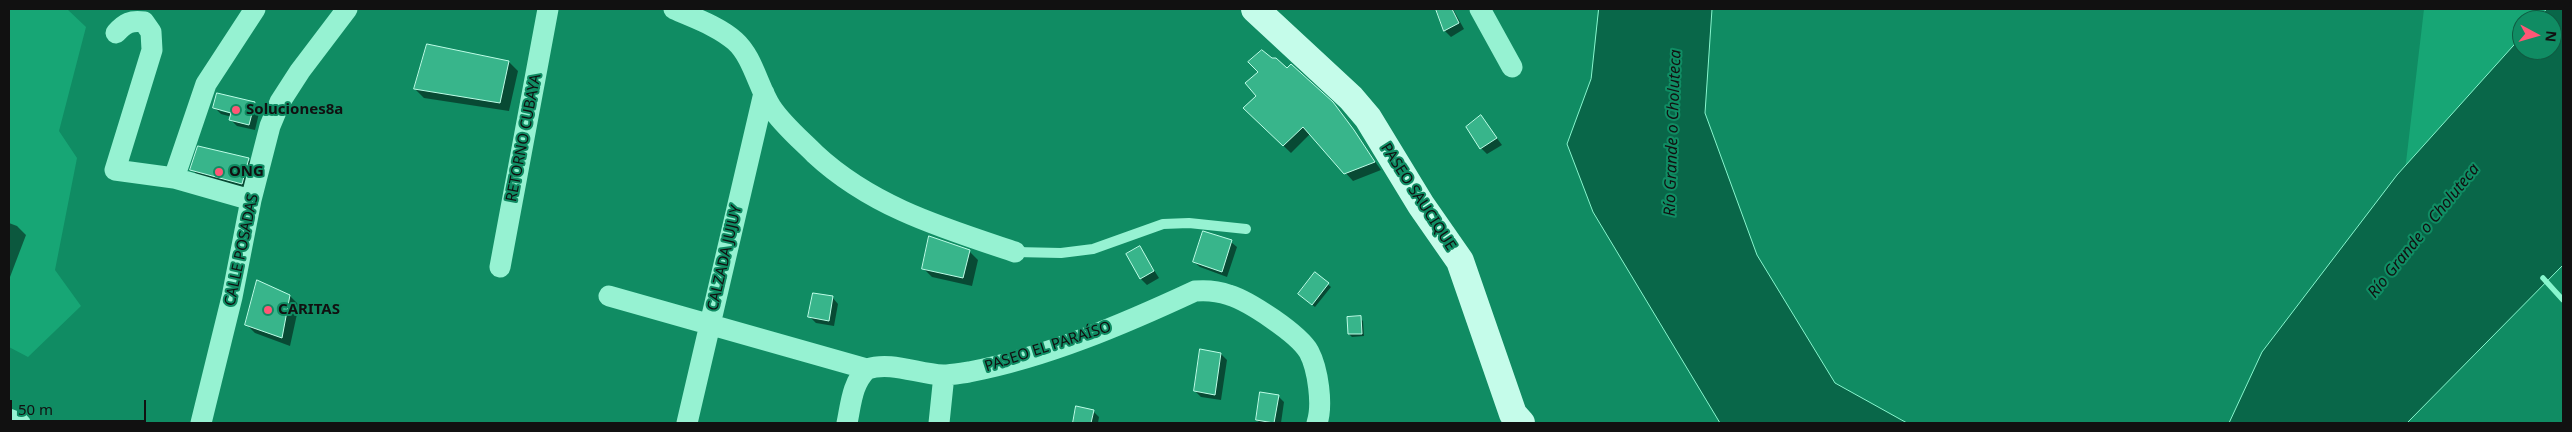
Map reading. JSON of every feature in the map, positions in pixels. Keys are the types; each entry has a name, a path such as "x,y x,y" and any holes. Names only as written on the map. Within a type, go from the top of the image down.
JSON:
{"street":[{"path":"174,178 206,84 255,9"},
{"name":"CALLE POSADAS","path":"201,423 232,297 251,200 270,126 280,102 347,9"},
{"name":"RETORNO CUBAYA","path":"500,267 548,9"},
{"path":"674,9 719,30 736,42 749,60 772,108 816,154 848,180 884,204 926,222 1015,252"},
{"name":"PASEO SAUCIQUE","path":"1255,9 1351,98 1368,118 1421,204 1460,261 1513,414 1521,423"},
{"path":"1480,9 1512,67"},
{"path":"116,33 123,25 133,20 144,22 151,32 152,50 114,170 174,178 251,200"},
{"name":"CALZADA JUJUY","path":"686,423 764,93"},
{"name":"PASEO EL PARAÍSO","path":"609,296 868,369 887,367 944,375 1011,362 1079,339 1195,291 1211,290 1231,295 1288,328 1309,352 1320,394 1318,423"},
{"path":"847,423 855,386 860,376 868,369"},
{"path":"939,423 944,375"},
{"path":"9,419 20,423"}],"lane":[{"path":"1015,252 1061,253 1093,250 1163,224 1189,223 1246,229"}],"shaded area":[{"path":"9,9 67,9 86,27 59,131 77,158 55,270 81,306 28,357 9,347"},
{"path":"2424,9 2563,9 2512,10 2512,60 2515,60 2399,222"}],"water":[{"name":"Río Grande o Choluteca","path":"1599,9 1712,9 1705,113 1757,255 1835,383 1907,423 1720,423 1593,212 1567,144 1591,79"},
{"name":"Río Grande o Choluteca","path":"2563,9 2563,265 2407,423 2229,423 2262,352 2397,175 2512,47 2512,60 2562,60 2562,10 2546,10"}],"building":[{"path":"1436,9 1452,9 1459,23 1444,31"},
{"path":"427,44 509,61 500,103 414,89"},
{"path":"1262,50 1272,58 1276,58 1287,68 1291,64 1333,102 1375,162 1344,174 1303,127 1283,146 1243,108 1256,96 1245,83 1258,72 1248,62"},
{"name":"Soluciones8a","path":"217,93 255,102 249,125 229,120 231,113 213,108"},
{"path":"1481,115 1497,138 1480,149 1466,127"},
{"path":"198,146 249,158 242,184 190,170"},
{"path":"1203,231 1232,240 1222,272 1193,262"},
{"path":"929,236 970,250 963,278 922,269"},
{"path":"1140,246 1154,271 1140,279 1126,254"},
{"path":"1315,272 1329,283 1312,305 1298,294"},
{"name":"CARITAS","path":"257,280 290,295 282,338 245,325"},
{"path":"813,293 833,296 829,321 808,317"},
{"path":"1361,316 1362,334 1348,334 1347,317"},
{"path":"1200,349 1221,353 1215,395 1194,391"},
{"path":"1260,392 1279,395 1274,423 1256,420"},
{"path":"1076,406 1094,410 1091,423 1073,423"}],"waterway":[{"path":"2543,278 2563,300"}],"place":[{"name":"Soluciones8a","path":"236,110"},
{"name":"ONG","path":"219,172"},
{"name":"CARITAS","path":"268,310"}]}
